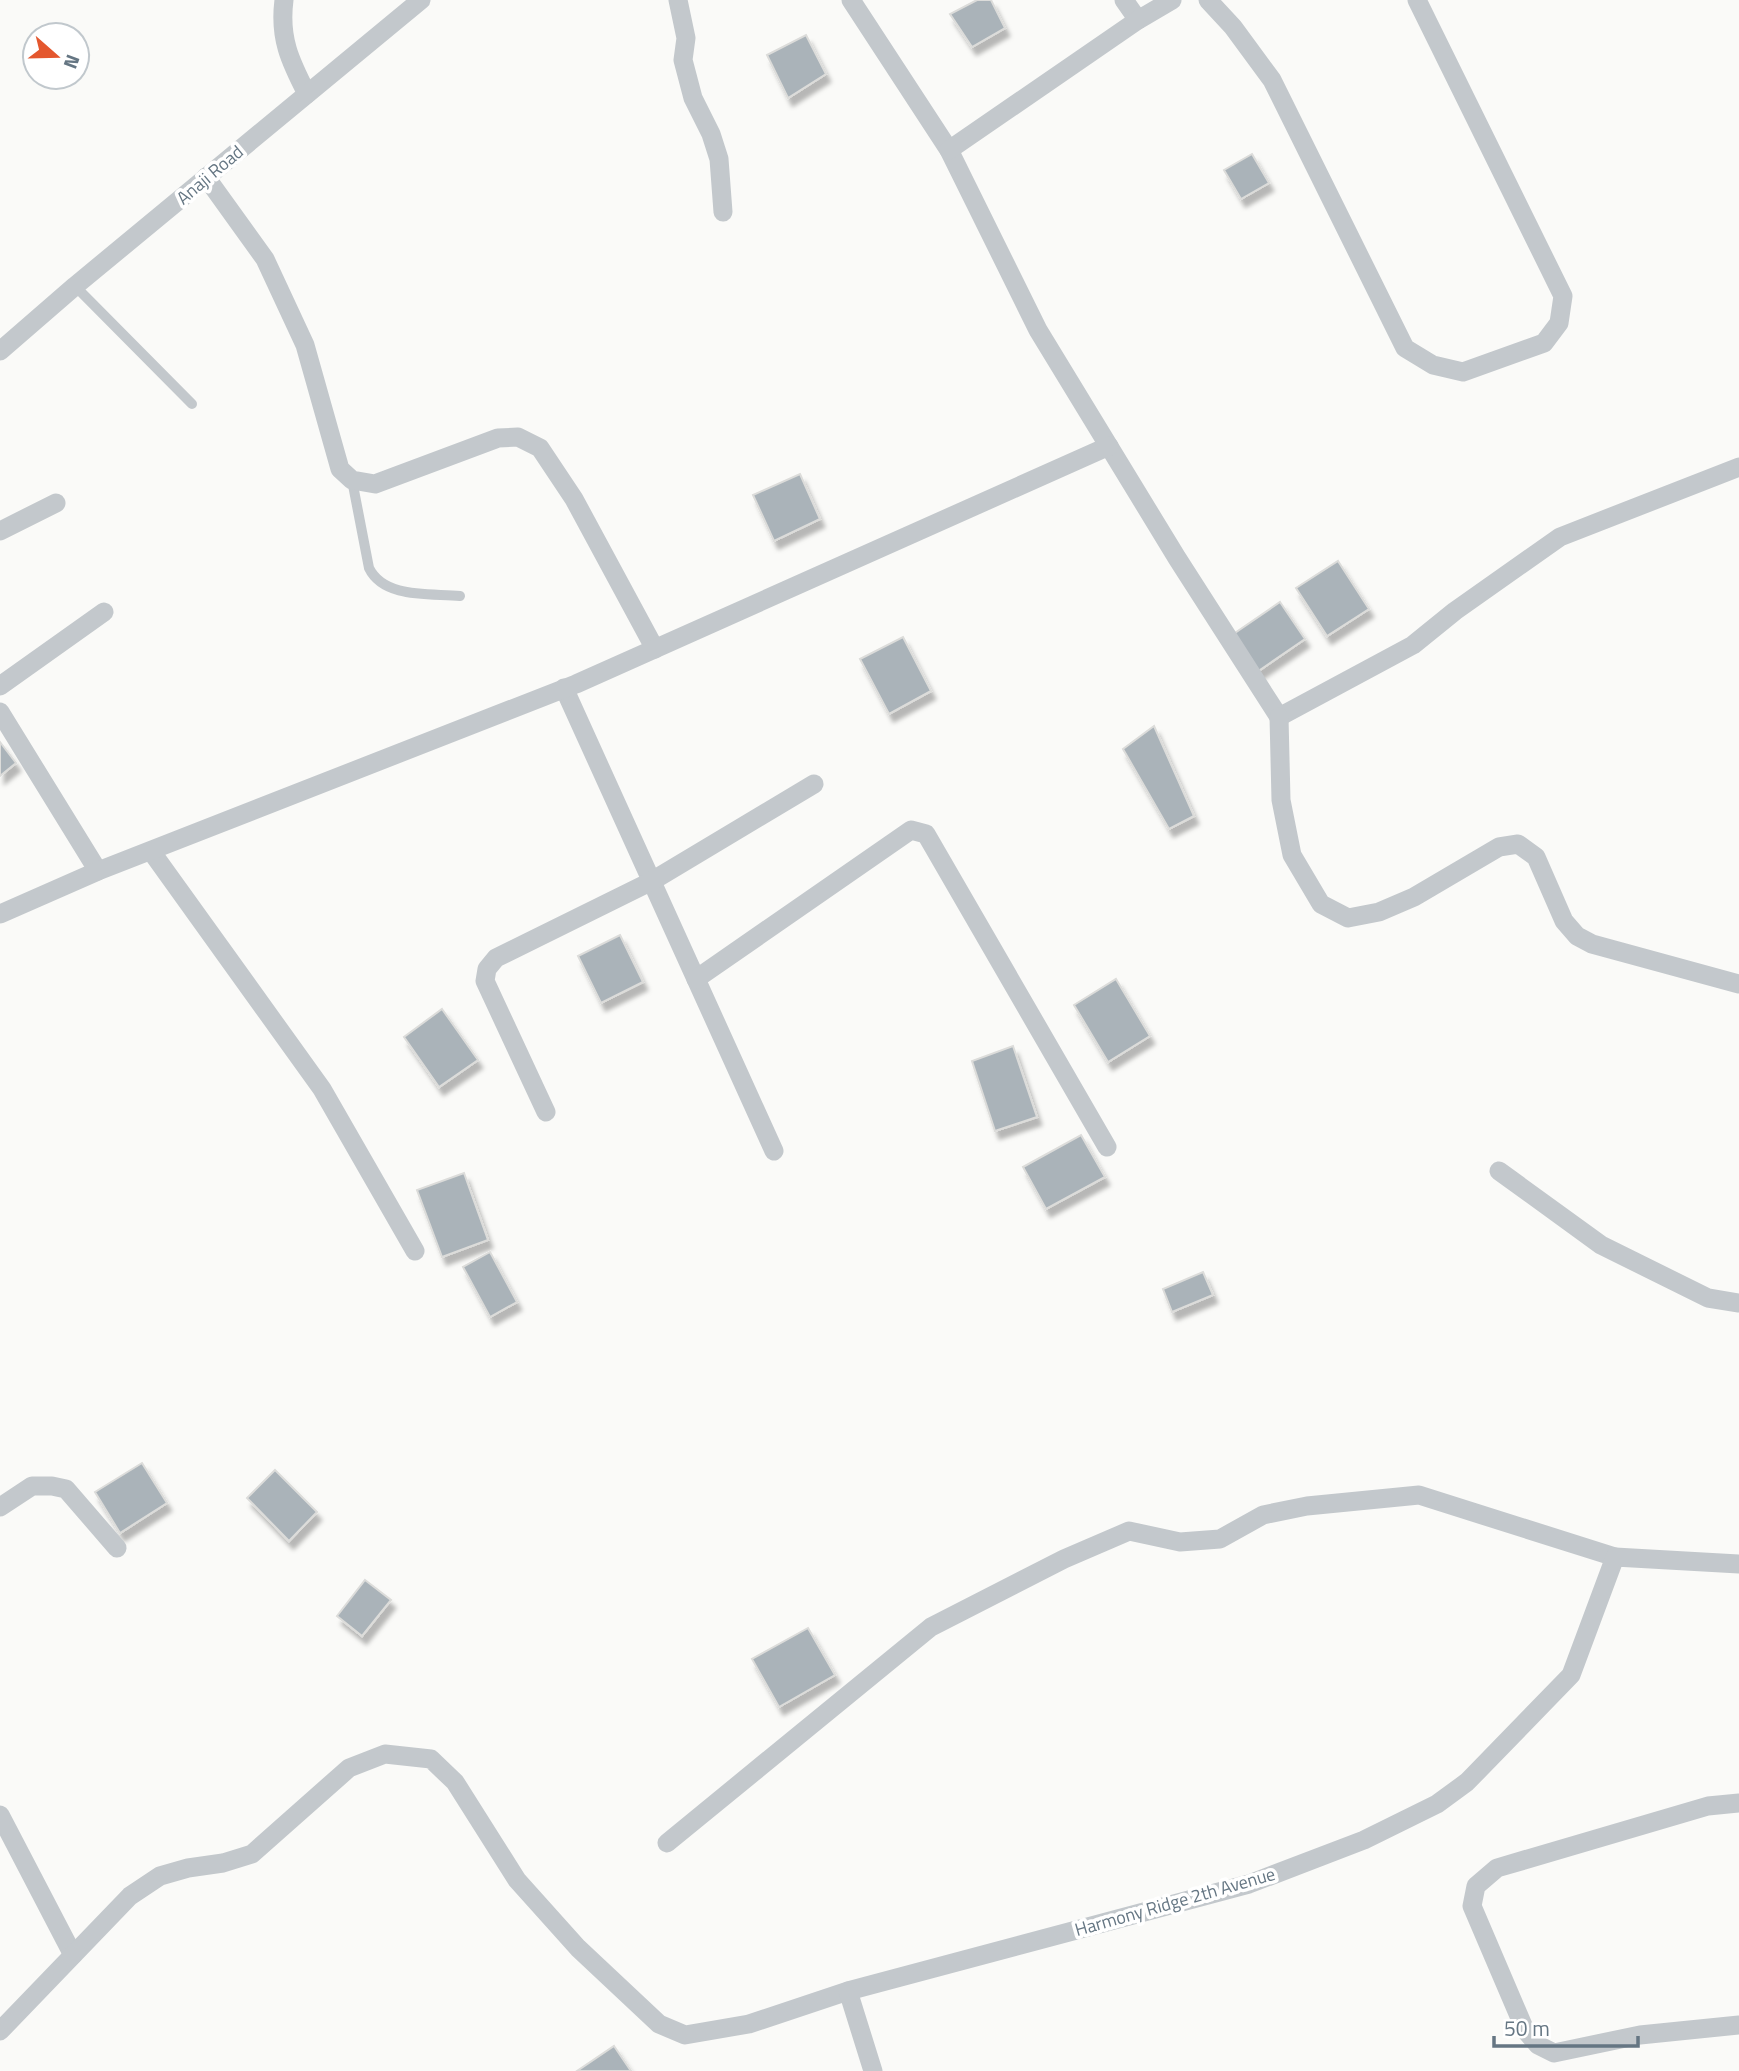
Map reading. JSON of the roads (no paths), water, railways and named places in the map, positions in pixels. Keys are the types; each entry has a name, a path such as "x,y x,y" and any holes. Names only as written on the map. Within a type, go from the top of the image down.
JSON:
{"street":[{"path":"284,0 281,21 288,57 306,94"},
{"name":"Anaji Road","path":"0,351 421,0"},
{"path":"678,0 686,38 683,60 693,99 711,134 719,159 723,212"},
{"path":"851,0 948,150 1038,330 1177,558 1279,716 1281,800 1292,855 1321,904 1348,918 1380,912 1414,897 1499,847 1518,844 1536,857 1564,921 1577,936 1592,944 1739,984"},
{"path":"1124,0 1138,20"},
{"path":"948,150 1138,20 1172,0"},
{"path":"1208,0 1233,27 1272,79 1405,348 1433,365 1463,372 1544,343 1559,323 1563,296 1417,0"},
{"path":"206,177 265,260 305,345 340,469 352,480 374,484 498,438 518,437 540,448 574,499 655,649"},
{"path":"0,914 98,871 565,688 1109,446"},
{"path":"1279,716 1413,645 1455,611 1560,537 1739,467"},
{"path":"0,531 56,503"},
{"path":"0,686 104,612"},
{"path":"565,688 774,1151"},
{"path":"0,712 98,871"},
{"path":"546,1112 485,981 486,969 496,958 652,881 814,784"},
{"path":"696,979 911,830 926,834 1107,1147"},
{"path":"151,851 322,1089 415,1251"},
{"path":"1499,1171 1601,1245 1708,1298 1739,1303"},
{"path":"0,1507 32,1486 66,1489 117,1548"},
{"path":"667,1843 931,1627 1063,1559 1129,1531 1180,1542 1220,1539 1274,1513 1307,1506 1419,1495 1615,1557 1739,1564"},
{"name":"Harmony Ridge 2th Avenue","path":"0,2031 130,1896 160,1876 188,1868 223,1863 251,1854 349,1769 385,1754 431,1759 455,1782 517,1880 578,1948 659,2024 685,2035 749,2024 848,1991 1250,1884 1364,1840 1437,1804 1467,1782 1571,1675 1615,1557"},
{"path":"1739,1802 1707,1806 1497,1868 1476,1886 1472,1906 1525,2030 1538,2045 1554,2053 1640,2035 1739,2025"},
{"path":"0,1815 73,1955"},
{"path":"848,1991 873,2071"}],"lane":[{"path":"75,286 192,404"},
{"path":"352,480 369,568 373,576 393,590 460,596"}]}
